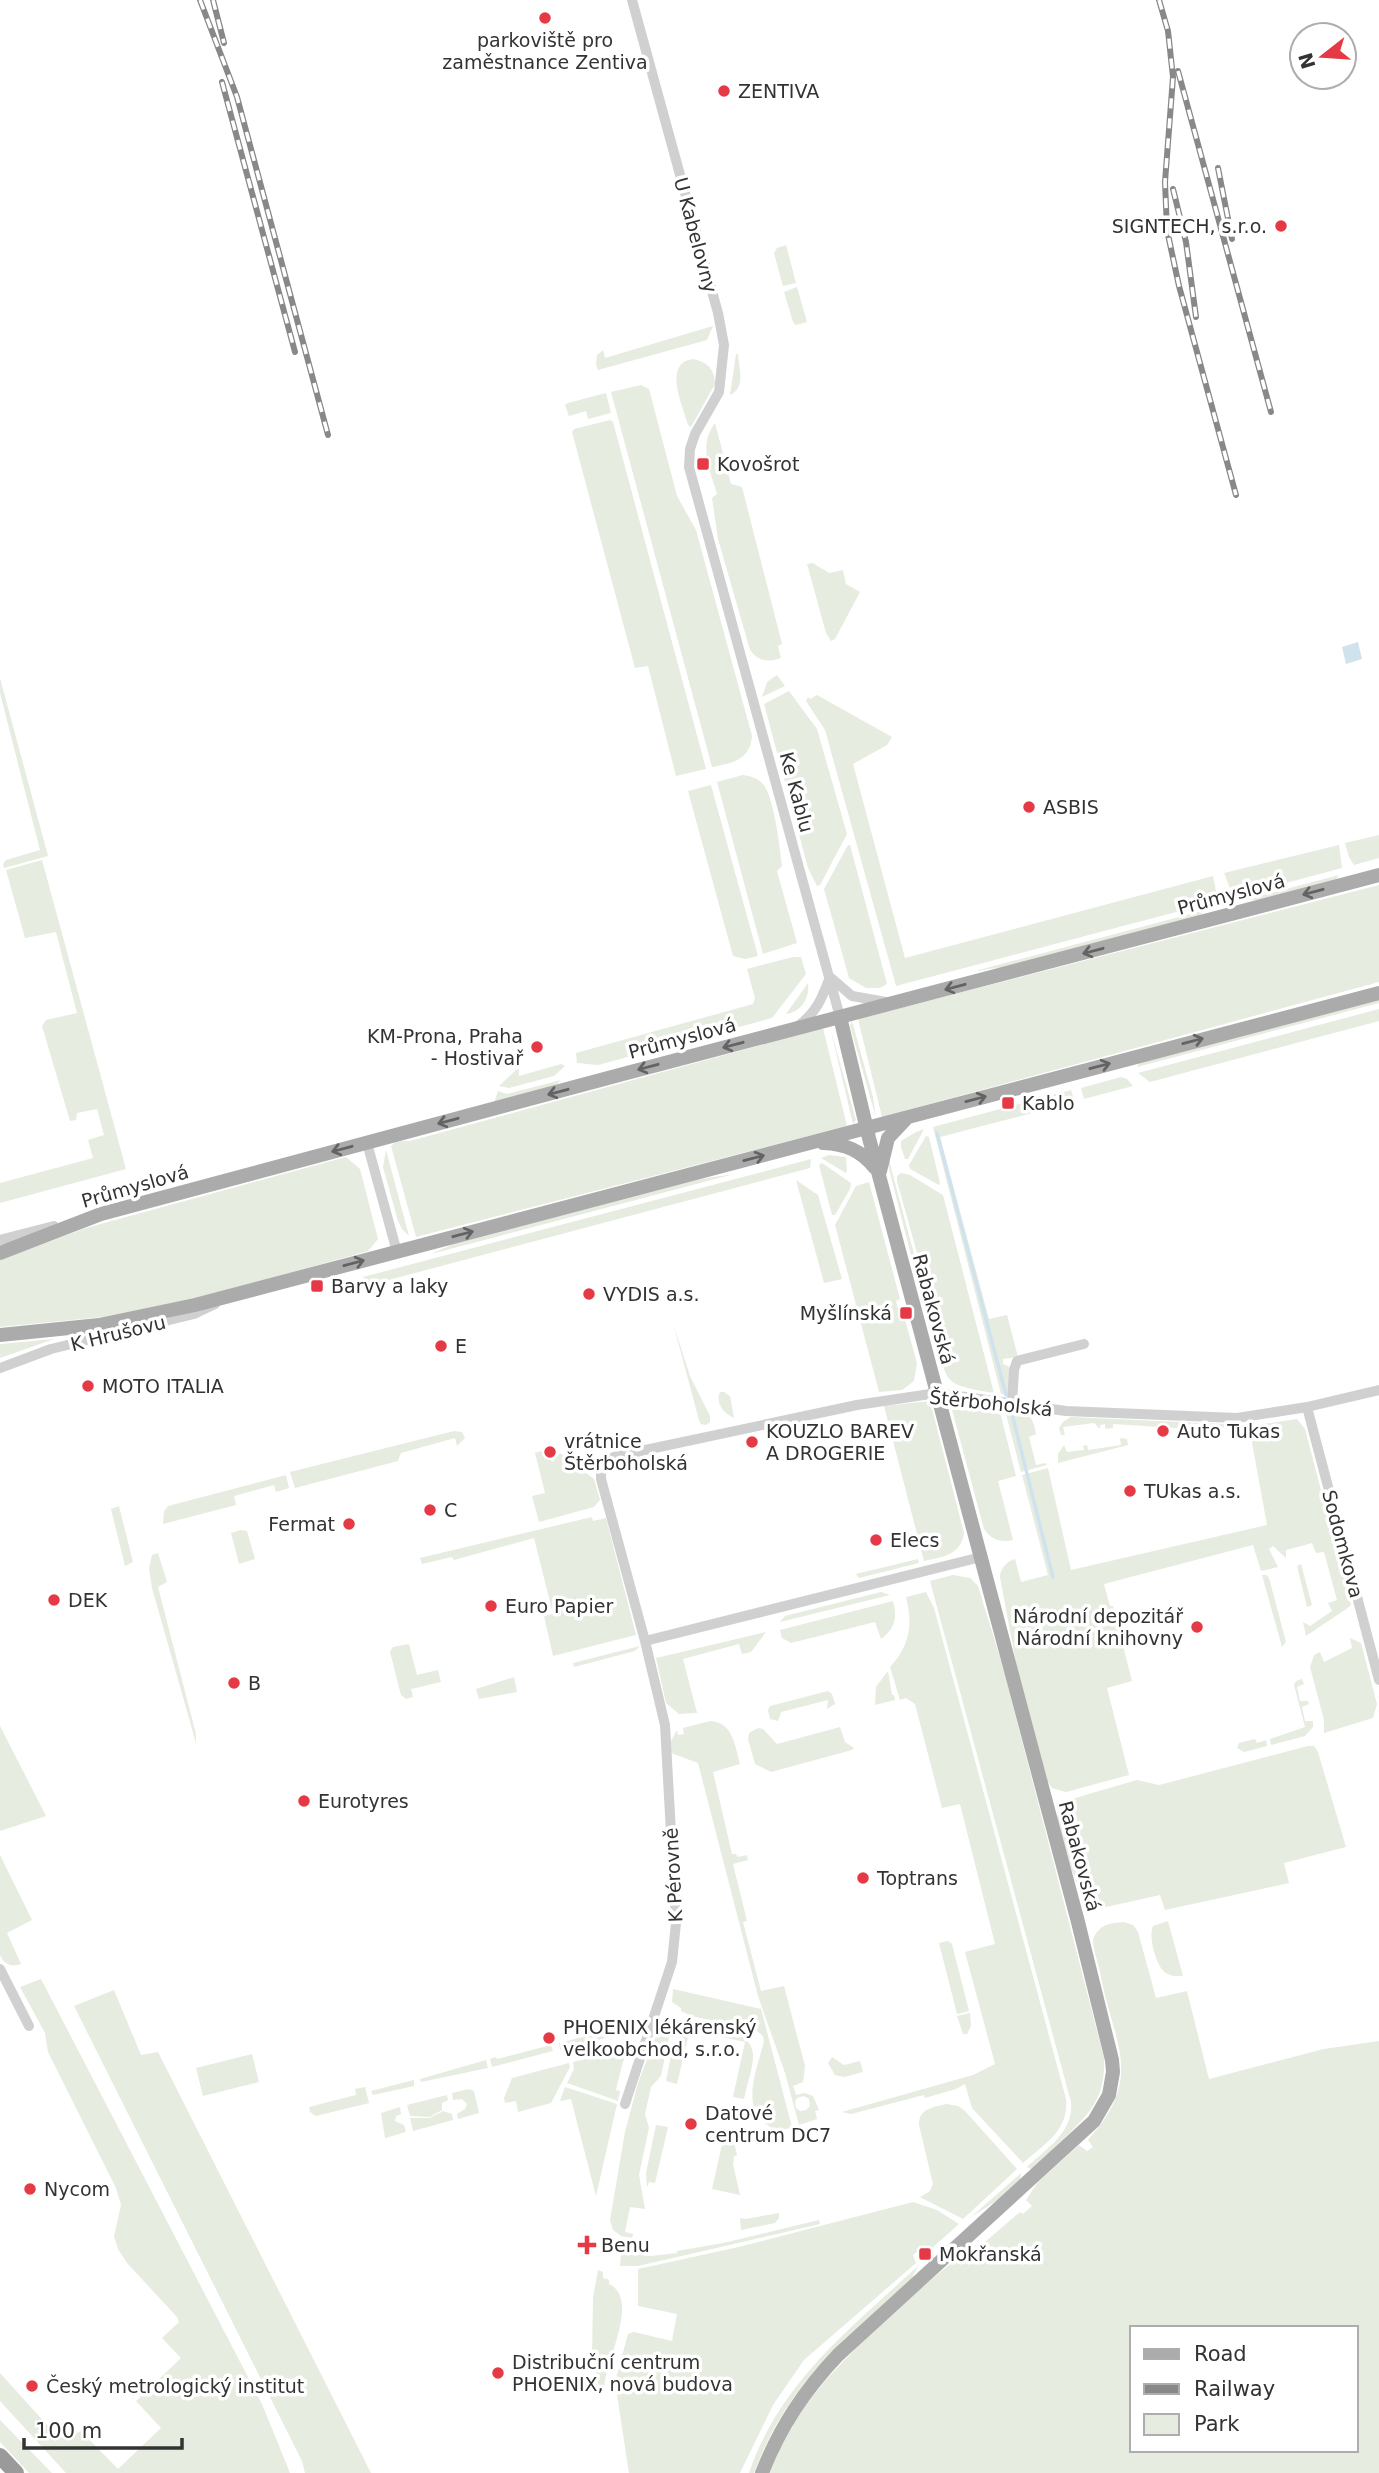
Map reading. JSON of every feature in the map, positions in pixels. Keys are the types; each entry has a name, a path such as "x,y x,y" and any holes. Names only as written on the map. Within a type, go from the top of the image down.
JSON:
{"highway":[{"path":"0,2456 16,2473"}],"main road":[{"name":"Průmyslová","path":"0,1253 101,1214 1379,875"},
{"path":"0,1335 118,1322 234,1294 1379,993"},
{"name":"Ke Kablu","path":"840,1017 867,1128"},
{"path":"879,1176 882,1153 888,1138 910,1116"},
{"name":"Rabakovská","path":"762,2473 785,2422 817,2377 1094,2121 1105,2105 1112,2085 1110,2047 867,1128"},
{"path":"809,1143 841,1145 852,1149 870,1162 879,1176"}],"street":[{"name":"U Kabelovny","path":"632,0 718,313 724,345 719,392 695,434 690,449 689,467"},
{"name":"Ke Kablu","path":"689,467 840,1017"},
{"path":"793,1029 817,1008 830,977 852,996 895,1003"},
{"path":"367,1143 397,1252"},
{"path":"0,1240 101,1214"},
{"name":"K Hrušovu","path":"0,1368 51,1349 194,1314 234,1294"},
{"path":"1012,1404 1017,1361 1084,1344"},
{"name":"Štěrboholská","path":"607,1460 747,1426 937,1393 1085,1413 1226,1418 1257,1416 1307,1407 1379,1390"},
{"name":"Sodomkova","path":"1307,1407 1379,1680"},
{"name":"K Pérovně","path":"607,1460 601,1479 665,1725 675,1941 672,1962 625,2104"},
{"path":"645,1641 981,1557"},
{"path":"0,1969 29,2026"}],"green space":[{"path":"786,245 796,283 783,286 774,253 777,248"},
{"path":"797,287 807,322 796,325 784,292"},
{"path":"713,326 707,340 598,370 597,355 603,350 605,358"},
{"path":"736,354 740,382 735,392 730,395"},
{"path":"693,359 709,367 714,374 715,384 691,427 679,397 676,377 678,368"},
{"path":"641,385 649,389 677,496 696,530 752,736 751,744 744,755 720,766 712,767 611,392"},
{"path":"606,393 611,413 588,419 586,411 569,416 565,405 568,403"},
{"path":"610,420 613,422 706,769 676,776 648,666 635,668 572,432 574,429"},
{"path":"715,423 731,484 742,487 782,644 778,646 781,658 776,660 760,659 750,650 718,539 712,498 717,494 706,449"},
{"path":"813,563 829,573 843,570 846,584 860,592 835,639 831,641 826,633 807,564"},
{"path":"777,675 785,686 762,697 767,682"},
{"path":"0,678 48,856 4,868 6,860 40,850 0,693"},
{"path":"789,691 817,729 847,834 817,886 808,868 764,704"},
{"path":"817,695 892,737 887,745 853,764 905,958 1213,876 1216,891 1214,902 896,986 825,730 806,701 808,697 810,699"},
{"path":"743,775 761,782 770,800 782,866 777,871 797,943 763,954 717,782"},
{"path":"711,785 758,956 745,959 733,956 688,791"},
{"path":"1379,835 1379,858 1354,865 1345,843"},
{"path":"848,845 887,984 880,988 866,988 849,978 824,889"},
{"path":"1339,845 1342,868 1237,896 1230,888 1224,873"},
{"path":"42,860 126,1169 0,1203 0,1183 93,1158 88,1140 104,1135 97,1109 77,1113 76,1120 70,1121 42,1026 46,1020 77,1013 56,932 25,938 6,870"},
{"path":"1339,875 1335,881 1259,900 1244,900"},
{"path":"1379,885 1379,982 882,1117 858,1019"},
{"path":"1209,909 1197,917 1017,965 975,971"},
{"path":"801,957 806,974 772,1018 598,1065 577,1063 576,1053 753,1004 755,998 747,969"},
{"path":"808,983 808,994 803,1003 786,1014"},
{"path":"1379,998 1379,1003 1137,1067 1139,1063"},
{"path":"1379,1009 1379,1021 1150,1082 1138,1073"},
{"path":"852,1021 873,1097 876,1118 850,1026"},
{"path":"830,1027 856,1120 853,1124"},
{"path":"823,1028 847,1126 416,1237 391,1146 395,1143"},
{"path":"561,1064 565,1066 554,1076 509,1088 499,1086 516,1070 519,1069 519,1076"},
{"path":"1121,1077 1133,1086 1084,1099 1081,1088"},
{"path":"561,1080 555,1086 494,1103 498,1091 507,1094"},
{"path":"1071,1090 1075,1102 940,1137 989,1319 1007,1315 1018,1357 1003,1359 1003,1364 1010,1367 1008,1395 1001,1394 933,1127"},
{"path":"924,1129 908,1159 905,1159 901,1141"},
{"path":"926,1136 929,1137 939,1185 910,1169 909,1165"},
{"path":"386,1150 409,1236 398,1221 383,1167"},
{"path":"829,1155 846,1157 846,1173 821,1158"},
{"path":"889,1155 917,1265 913,1263 889,1169"},
{"path":"346,1157 360,1169 378,1239 368,1251 204,1297 103,1317 0,1327 0,1260 86,1228"},
{"path":"811,1159 810,1168 366,1286 363,1277"},
{"path":"822,1163 851,1183 835,1215 832,1215 819,1165"},
{"path":"901,1173 910,1175 943,1195 994,1393 955,1384 945,1372 935,1334 939,1332 897,1181 897,1176"},
{"path":"734,1174 431,1254 463,1240 694,1180"},
{"path":"796,1180 818,1195 842,1279 824,1283"},
{"path":"869,1182 900,1299 896,1301 898,1309 902,1309 917,1363 914,1381 902,1390 879,1392 835,1225 856,1186"},
{"path":"673,1323 690,1376 710,1416 710,1422 706,1425 699,1420"},
{"path":"54,1339 0,1358 0,1344"},
{"path":"720,1392 730,1396 734,1418 721,1408"},
{"path":"930,1401 964,1533 959,1546 950,1554 924,1561 884,1406"},
{"path":"960,1403 999,1408 1016,1476 998,1481 1013,1540 996,1539 984,1529 952,1410"},
{"path":"1005,1410 1030,1417 1036,1434 1029,1437 1036,1465 1047,1465 1021,1472"},
{"path":"1071,1417 1225,1424 1225,1427 1208,1430 1113,1424 1113,1428 1105,1429 1105,1424 1100,1425 1100,1429 1094,1423 1063,1427 1065,1435 1061,1435 1059,1428"},
{"path":"1297,1419 1305,1429 1351,1605 1306,1636 1303,1622 1310,1626 1332,1611 1328,1603 1337,1600 1324,1552 1316,1553 1312,1543 1286,1550 1286,1558 1273,1546 1269,1549 1278,1567 1261,1571 1253,1545 1104,1584 1110,1606 1113,1606 1132,1681 1107,1688 1129,1775 1066,1792 1052,1788 1047,1781 1017,1668 1000,1577 1004,1566 1015,1559 1021,1582 1048,1575 1022,1475 1048,1468 1071,1570 1267,1525 1249,1426"},
{"path":"454,1431 462,1432 465,1438 457,1446 455,1438 401,1453 398,1461 295,1488 290,1472"},
{"path":"1120,1438 1127,1439 1128,1445 1058,1463 1058,1454 1064,1445 1067,1452 1084,1450 1083,1446 1087,1445 1088,1450 1121,1445"},
{"path":"541,1451 553,1462 560,1453 594,1479 600,1500 594,1507 539,1522 532,1496 545,1493 535,1453"},
{"path":"286,1475 289,1488 276,1492 274,1485 234,1496 236,1505 163,1524 164,1511 168,1506"},
{"path":"119,1506 133,1562 125,1566 111,1509"},
{"path":"592,1517 593,1521 606,1518 636,1635 553,1656 544,1616 553,1614 534,1538 454,1560 452,1557 422,1564 420,1558"},
{"path":"247,1531 255,1559 239,1564 231,1533"},
{"path":"158,1553 167,1582 158,1587 196,1734 196,1743 152,1588 149,1568 152,1555"},
{"path":"918,1559 919,1563 859,1578 856,1574"},
{"path":"1301,1564 1312,1605 1307,1607 1297,1566"},
{"path":"953,1575 970,1578 978,1586 1004,1671 1104,2058 1102,2085 1093,2106 1043,2160 1031,2169 1027,2167 1064,2131 1071,2113 1071,2102 930,1581"},
{"path":"1262,1575 1269,1578 1286,1642 1282,1647"},
{"path":"881,1592 890,1595 780,1622 785,1616"},
{"path":"926,1592 934,1608 1066,2099 1064,2120 1054,2136 1023,2163 972,2108 965,2084 925,2098 924,2095 851,2114 842,2112 973,2075 995,2064 965,1952 995,1944 960,1804 942,1808 915,1704 906,1698 900,1700 890,1667 906,1643 909,1617 906,1597"},
{"path":"893,1601 894,1622 890,1631 881,1639 875,1622 791,1643 782,1638 780,1630"},
{"path":"766,1632 751,1652 742,1654 739,1644 683,1659 697,1713 679,1714 666,1703 656,1658"},
{"path":"1350,1638 1361,1643 1377,1704 1373,1718 1324,1733 1324,1720 1310,1667 1314,1655 1320,1652 1324,1662 1352,1648"},
{"path":"409,1644 417,1675 438,1670 441,1682 411,1689 413,1697 406,1699 401,1695 390,1652 393,1647"},
{"path":"640,1646 635,1651 574,1667 573,1663"},
{"path":"888,1671 895,1700 875,1705 876,1687"},
{"path":"514,1677 517,1692 479,1699 476,1689"},
{"path":"1302,1679 1304,1684 1297,1687 1300,1701 1308,1701 1309,1704 1302,1707 1305,1721 1313,1721 1313,1727 1305,1736 1271,1745 1270,1739 1305,1727 1294,1685"},
{"path":"828,1691 835,1704 827,1709 828,1700 781,1712 778,1721 770,1719 770,1706"},
{"path":"710,1721 718,1722 732,1736 740,1764 713,1772 732,1854 738,1857 747,1855 748,1860 733,1864 747,1921 743,1922 761,1991 784,1986 805,2066 803,2082 793,2086 796,2095 804,2093 813,2096 819,2110 815,2111 817,2119 799,2125 785,2073 758,1996 698,1763 671,1753 671,1741 677,1730 678,1735 684,1734 683,1728","holes":["804,2096 809,2099 810,2106 806,2110 800,2111 796,2108 797,2098"]},
{"path":"0,1726 46,1816 0,1831"},
{"path":"840,1727 845,1742 854,1748 852,1750 771,1772 755,1764 748,1739 749,1733 758,1728 763,1729 777,1744"},
{"path":"1255,1739 1257,1743 1266,1740 1267,1746 1244,1752 1237,1748 1239,1743"},
{"path":"1314,1746 1318,1752 1346,1847 1284,1863 1289,1883 1165,1910 1160,1895 1097,1909 1085,1905 1066,1855 1057,1816 1065,1801 1137,1780 1159,1785"},
{"path":"0,1855 32,1920 7,1933 21,1964 17,1965 6,1963 0,1955"},
{"path":"1168,1921 1183,1976 1172,1976 1162,1970 1154,1951 1153,1926"},
{"path":"1124,1922 1133,1925 1138,1932 1156,1998 1187,1991 1209,2079 1324,2049 1379,2041 1379,2473 770,2473 793,2426 835,2370 889,2317 942,2271 976,2245 978,2248 1020,2212 1023,2214 1032,2206 1026,2200 1038,2182 1079,2145 1087,2151 1093,2147 1088,2140 1106,2117 1116,2097 1121,2078 1121,2059 1093,1940 1101,1928"},
{"path":"948,1941 952,1944 969,2011 957,2014 939,1943"},
{"path":"41,1979 262,2404 290,2473 66,2473 0,2401 0,2373 58,2437 67,2438 81,2431 118,2469 161,2428 136,2401 181,2358 162,2338 179,2322 177,2317 127,2263 118,2249 114,2236 121,2205 116,2188 48,2052 45,2033 20,1987"},
{"path":"673,1989 761,2009 792,2127 779,2130 769,2126 758,2116 754,2107 753,2085 763,2036 757,2031 681,2011 681,2008 672,2002"},
{"path":"114,1990 141,2055 158,2052 371,2473 305,2473 302,2461 74,2006"},
{"path":"970,2013 971,2026 967,2034 963,2034 957,2016"},
{"path":"664,2019 670,2021 669,2037 661,2076 651,2087 645,2114 649,2128 639,2175 645,2209 630,2207 625,2232 633,2234 632,2238 621,2236 613,2230 610,2220 625,2132 638,2083"},
{"path":"695,2025 717,2029 716,2035 690,2029 677,2084 666,2081 673,2047 681,2033"},
{"path":"720,2029 745,2039 751,2046 753,2063 744,2099 733,2097 745,2042 718,2036"},
{"path":"607,2031 609,2037 560,2050 559,2043"},
{"path":"551,2045 553,2051 492,2067 490,2059"},
{"path":"633,2049 632,2056 629,2055 623,2061 616,2090 620,2091 618,2101 567,2083 574,2069 573,2062"},
{"path":"252,2054 259,2082 203,2096 196,2068"},
{"path":"832,2057 844,2065 860,2061 863,2072 844,2077 835,2075 828,2063"},
{"path":"486,2060 488,2068 421,2082 420,2079"},
{"path":"569,2063 570,2067 551,2103 518,2112 516,2101 505,2103 504,2098 512,2078"},
{"path":"414,2080 414,2086 373,2095 371,2091"},
{"path":"365,2087 369,2103 316,2116 310,2112 309,2107 356,2095 355,2089"},
{"path":"565,2087 617,2104 596,2196 571,2099 560,2101"},
{"path":"469,2089 474,2091 479,2113 458,2119 457,2114 465,2109 467,2104 462,2099 453,2100 452,2093"},
{"path":"447,2095 448,2100 442,2103 442,2110 430,2117 410,2116 407,2105"},
{"path":"946,2104 958,2106 965,2111 1017,2169 963,2219 920,2197 930,2191 933,2184 919,2125 921,2115 927,2110"},
{"path":"400,2107 401,2114 396,2116 395,2121 404,2125 406,2132 385,2138 381,2113"},
{"path":"443,2111 452,2114 453,2120 413,2131 410,2118 430,2118"},
{"path":"656,2125 668,2127 655,2183 649,2182 647,2187 646,2173"},
{"path":"723,2140 734,2142 737,2155 734,2156 733,2164 740,2195 712,2189"},
{"path":"1021,2173 1020,2181 1001,2198 971,2217"},
{"path":"913,2202 937,2210 959,2224 931,2249 925,2245 913,2255 916,2263 804,2360 773,2405 740,2473 629,2473 615,2382 628,2334 634,2332 672,2341 677,2314 638,2306 638,2269 743,2246"},
{"path":"779,2213 775,2223 741,2230 740,2218"},
{"path":"819,2220 820,2224 638,2266 620,2266 621,2253 651,2256 677,2253"},
{"path":"918,2266 911,2280 840,2345 800,2389 767,2441 754,2473 749,2473 762,2441 798,2384 843,2335"},
{"path":"598,2270 603,2272 603,2278 609,2280 609,2284 618,2292 622,2303 619,2332 604,2390 600,2391 592,2357 593,2298"},
{"path":"0,2420 52,2473 29,2473 0,2442"}],"water":[{"path":"1358,642 1362,659 1346,664 1342,647"}],"waterway":[{"path":"937,1133 1006,1395"},
{"path":"1011,1410 1053,1577"}],"railway":[{"path":"200,0 237,97 328,435"},
{"path":"213,0 224,43"},
{"path":"1159,0 1168,31 1173,77 1165,182 1167,230 1179,286 1236,495"},
{"path":"1178,71 1271,412"},
{"path":"222,82 295,352"},
{"path":"1218,168 1232,239"},
{"path":"1173,189 1186,242 1196,317"}],"place":[{"name":"parkoviště pro zaměstnance Zentiva","path":"545,18"},
{"name":"ZENTIVA","path":"724,91"},
{"name":"SIGNTECH, s.r.o.","path":"1281,226"},
{"name":"Kovošrot","path":"703,464"},
{"name":"ASBIS","path":"1029,807"},
{"name":"KM-Prona, Praha - Hostivař","path":"537,1047"},
{"name":"Kablo","path":"1008,1103"},
{"name":"Barvy a laky","path":"317,1286"},
{"name":"VYDIS a.s.","path":"589,1294"},
{"name":"Myšlínská","path":"906,1313"},
{"name":"E","path":"441,1346"},
{"name":"MOTO ITALIA","path":"88,1386"},
{"name":"Auto Tukas","path":"1163,1431"},
{"name":"KOUZLO BAREV A DROGERIE","path":"752,1442"},
{"name":"vrátnice Štěrboholská","path":"550,1452"},
{"name":"TUkas a.s.","path":"1130,1491"},
{"name":"C","path":"430,1510"},
{"name":"Fermat","path":"349,1524"},
{"name":"Elecs","path":"876,1540"},
{"name":"DEK","path":"54,1600"},
{"name":"Euro Papier","path":"491,1606"},
{"name":"Národní depozitář Národní knihovny","path":"1197,1627"},
{"name":"B","path":"234,1683"},
{"name":"Eurotyres","path":"304,1801"},
{"name":"Toptrans","path":"863,1878"},
{"name":"PHOENIX lékárenský velkoobchod, s.r.o.","path":"549,2038"},
{"name":"Datové centrum DC7","path":"691,2124"},
{"name":"Nycom","path":"30,2189"},
{"name":"Benu","path":"587,2245"},
{"name":"Mokřanská","path":"925,2254"},
{"name":"Distribuční centrum PHOENIX, nová budova","path":"498,2373"},
{"name":"Český metrologický institut","path":"32,2386"}]}
